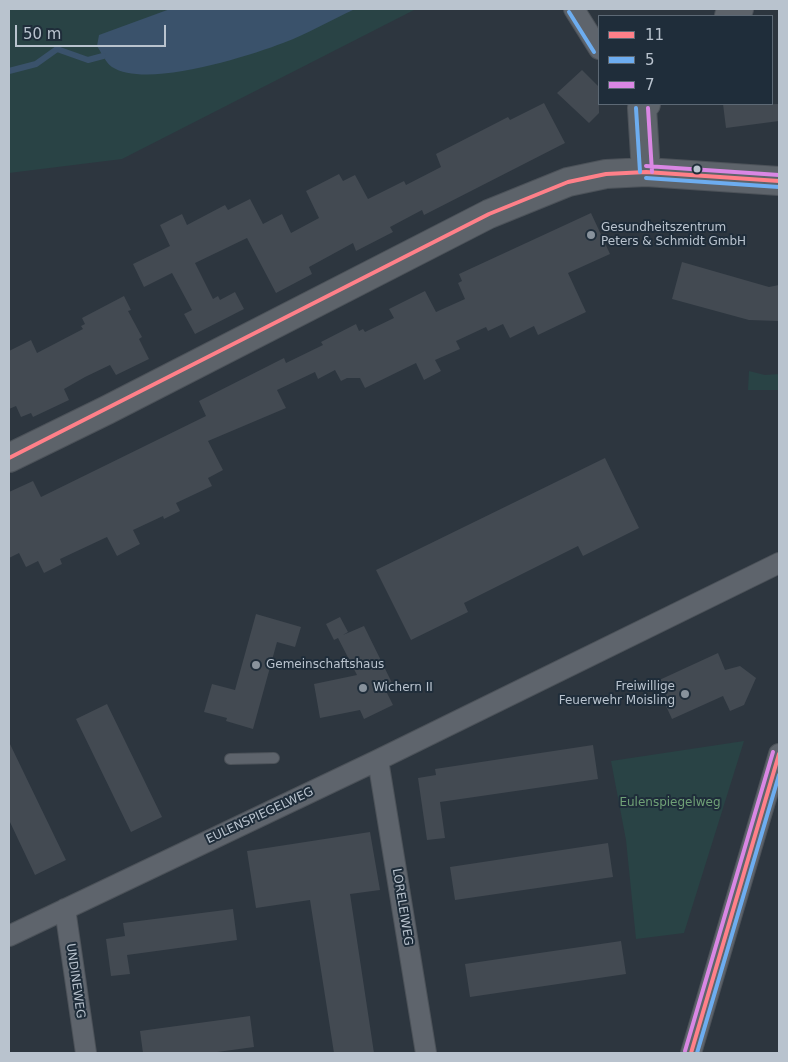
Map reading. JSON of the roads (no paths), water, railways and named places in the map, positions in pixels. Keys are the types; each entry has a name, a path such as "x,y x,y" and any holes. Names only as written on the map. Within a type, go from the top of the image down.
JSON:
{"main road":[{"path":"642,105 646,172"},
{"path":"9,458 107,410 203,359 489,214 568,182 606,174 646,172 779,180"}],"street":[{"path":"574,9 598,46"},
{"name":"EULENSPIEGELWEG","path":"9,936 378,760 779,564"},
{"path":"691,1053 779,754"},
{"name":"LORELEIWEG","path":"378,760 426,1053"},
{"name":"UNDINEWEG","path":"65,909 86,1053"}],"lane":[{"path":"230,759 274,758"}],"water":[{"path":"170,9 355,9 283,43 222,63 196,69 148,75 128,73 112,67 108,63 97,46 99,35"}],"waterway":[{"path":"9,71 36,64 57,49 88,60 103,56"}],"place":[{"name":"Gesundheitszentrum Peters & Schmidt GmbH","path":"591,235"},
{"name":"Gemeinschaftshaus","path":"256,665"},
{"name":"Wichern II","path":"363,688"},
{"name":"Freiwillige Feuerwehr Moisling","path":"685,694"}],"park label":[{"name":"Eulenspiegelweg","path":"670,803"}]}
